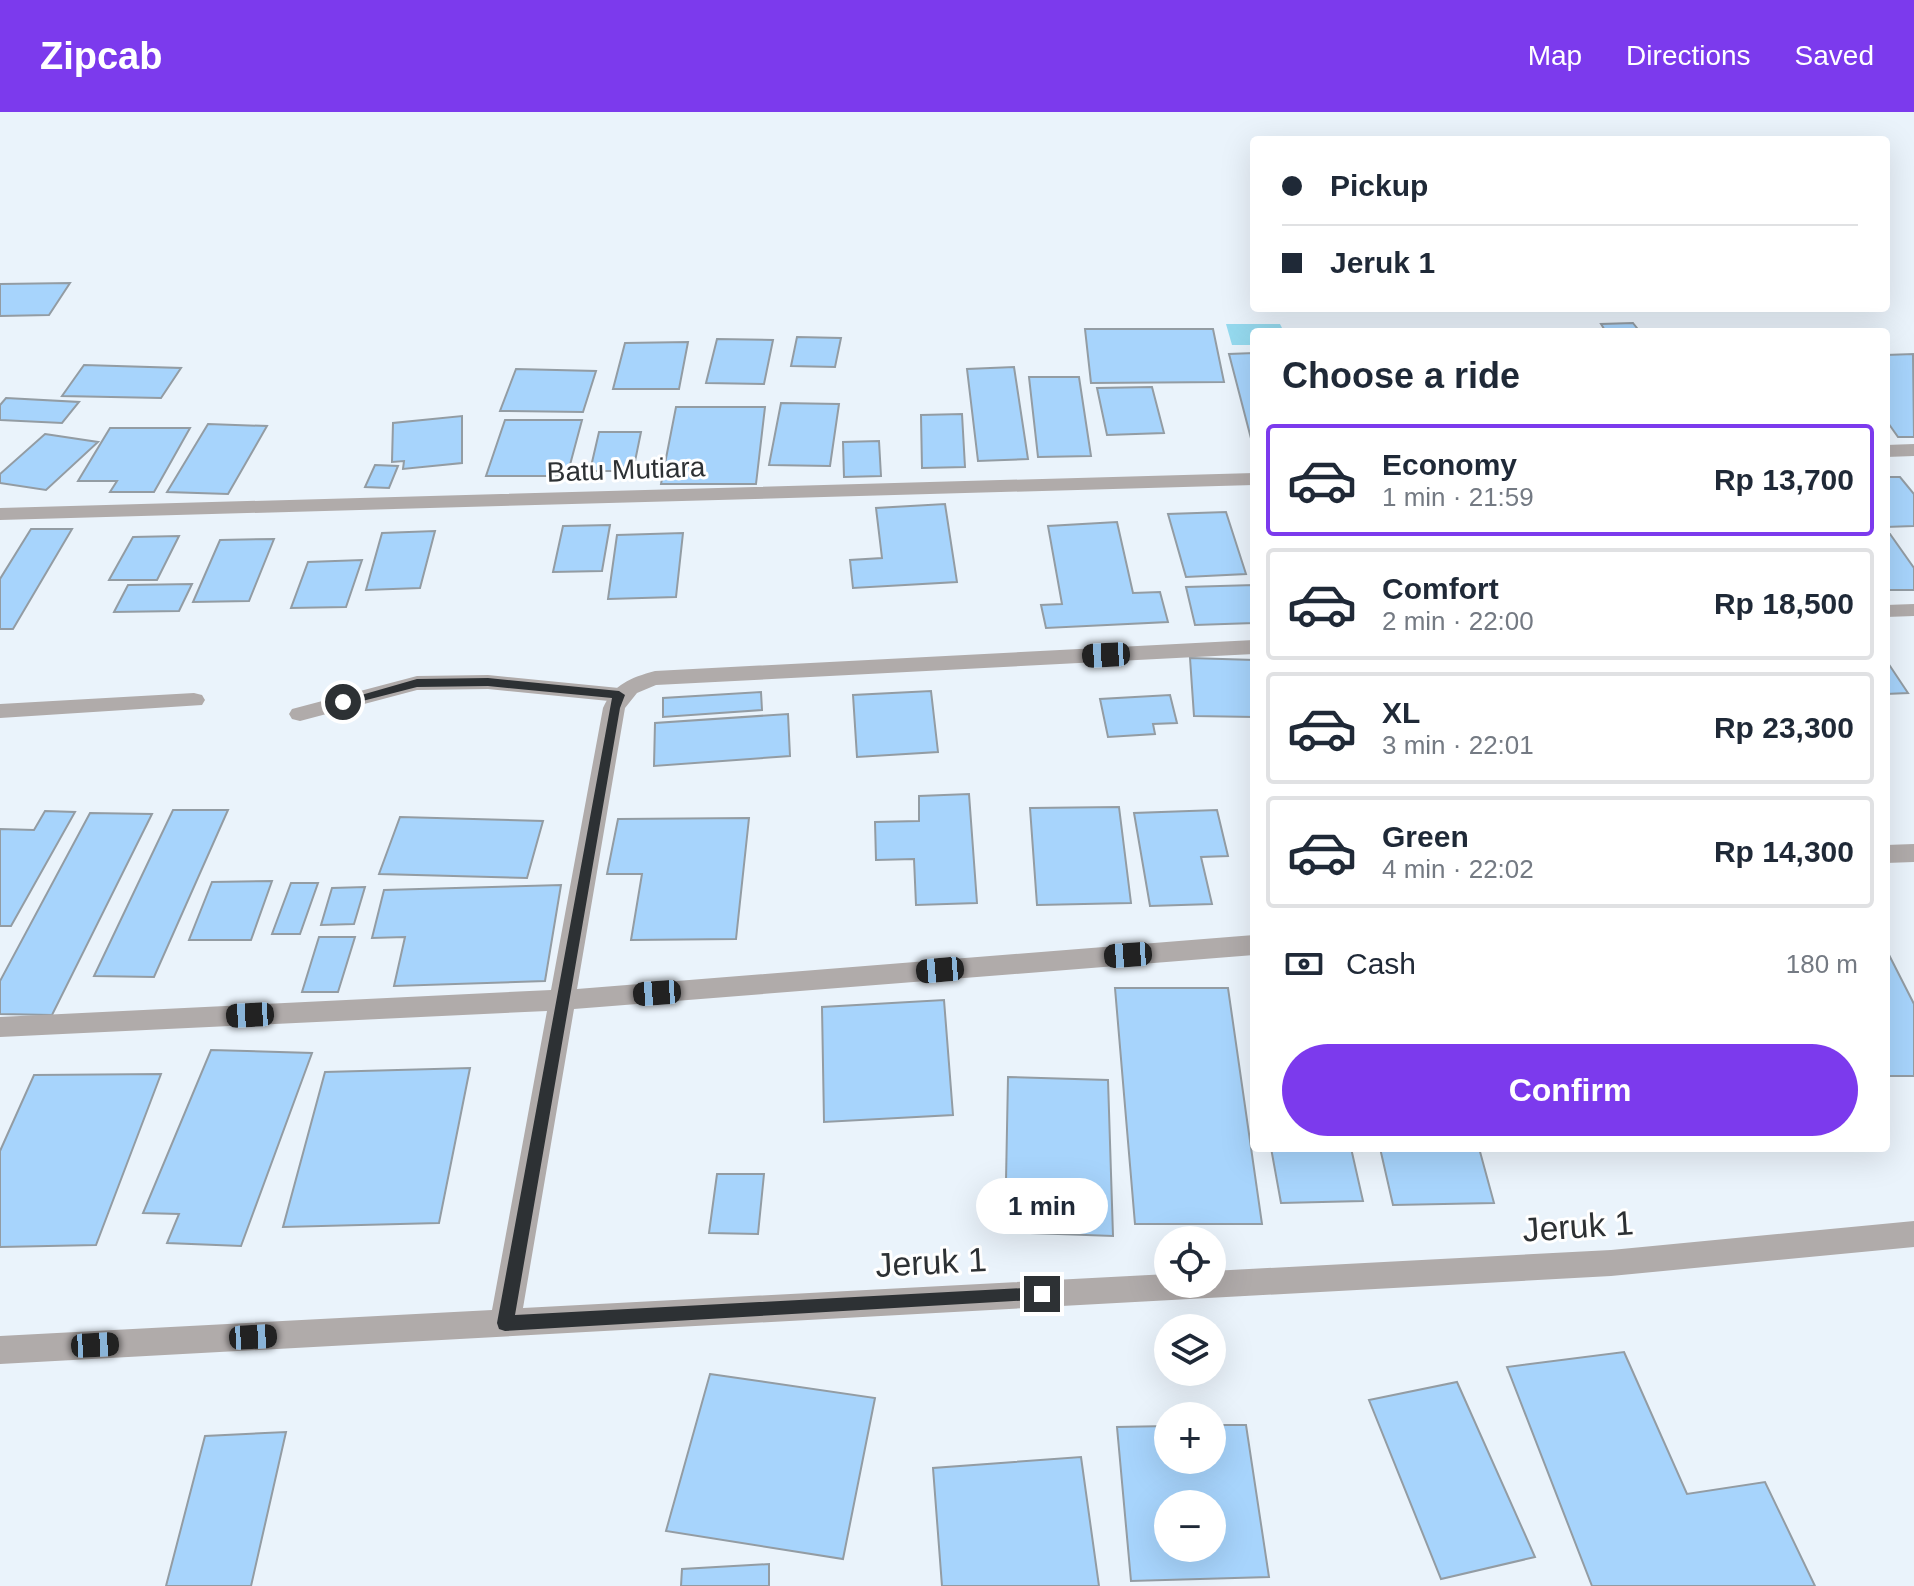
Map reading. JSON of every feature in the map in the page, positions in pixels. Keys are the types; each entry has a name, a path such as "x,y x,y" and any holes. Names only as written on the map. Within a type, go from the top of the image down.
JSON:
{"street":[{"path":"1890,451 1914,450"},
{"name":"Batu Mutiara","path":"0,514 1250,479"},
{"path":"1890,611 1914,610"},
{"path":"505,1323 614,708 619,695 631,684 655,678 1250,647"},
{"path":"300,714 417,683 488,682 619,695"},
{"path":"0,711 194,700"},
{"path":"1890,854 1914,853"},
{"path":"0,1027 562,1000 1250,945"},
{"name":"Jeruk 1","path":"0,1350 1611,1263 1914,1234"}],"water":[{"path":"1226,324 1280,324 1282,328 1250,328 1250,345 1232,345"}],"building":[{"path":"70,283 49,315 0,316 0,284"},
{"path":"1633,323 1637,328 1604,328 1601,324"},
{"path":"1085,329 1213,329 1224,382 1091,383"},
{"path":"797,337 841,338 835,367 791,366"},
{"path":"717,339 773,340 764,384 706,383"},
{"path":"688,342 679,389 613,389 625,343"},
{"path":"1250,353 1250,435 1229,354"},
{"path":"1913,354 1914,437 1898,437 1890,426 1890,355"},
{"path":"84,365 181,368 161,398 62,396"},
{"path":"1014,367 1028,459 978,461 967,369"},
{"path":"516,369 596,371 583,412 500,411"},
{"path":"1029,377 1079,377 1091,456 1038,457"},
{"path":"1152,387 1164,433 1107,435 1097,388"},
{"path":"6,398 79,402 62,423 0,420 0,405"},
{"path":"781,403 839,404 830,466 769,465"},
{"path":"676,407 765,407 756,484 661,484"},
{"path":"962,414 965,467 922,468 921,415"},
{"path":"462,416 462,463 403,469 404,461 392,462 393,423"},
{"path":"505,420 582,420 567,476 486,476"},
{"path":"208,424 267,426 228,494 167,492"},
{"path":"110,428 190,428 154,492 110,492 117,481 78,481"},
{"path":"599,432 641,432 633,471 590,471"},
{"path":"45,434 98,442 46,490 0,483 0,474"},
{"path":"879,441 881,476 844,477 843,442"},
{"path":"375,465 398,466 389,488 365,487"},
{"path":"1890,477 1900,477 1914,494 1914,526 1890,527"},
{"path":"945,504 957,582 853,588 850,560 882,558 876,508"},
{"path":"1226,512 1246,574 1186,577 1168,514"},
{"path":"1117,522 1133,593 1160,592 1168,622 1046,628 1041,605 1062,604 1048,526"},
{"path":"610,525 602,571 553,572 563,526"},
{"path":"31,529 72,529 13,629 0,629 0,579"},
{"path":"435,531 420,588 366,590 382,533"},
{"path":"683,533 676,597 608,599 617,535"},
{"path":"1890,534 1914,568 1914,590 1890,590"},
{"path":"179,536 157,580 109,580 133,537"},
{"path":"274,539 249,601 193,602 220,540"},
{"path":"362,560 346,607 291,608 308,562"},
{"path":"192,584 179,611 114,612 128,585"},
{"path":"1250,585 1250,623 1195,625 1186,587"},
{"path":"1190,658 1250,660 1250,717 1194,716"},
{"path":"1890,666 1908,693 1890,694"},
{"path":"931,691 938,752 857,757 853,695"},
{"path":"761,692 762,710 663,717 663,698"},
{"path":"1170,695 1177,723 1153,724 1155,734 1108,737 1100,699"},
{"path":"788,714 790,756 654,766 655,723"},
{"path":"969,794 977,903 916,905 914,859 876,860 875,822 919,821 919,796"},
{"path":"1119,807 1131,903 1037,905 1030,808"},
{"path":"173,810 228,810 154,977 94,976"},
{"path":"1217,810 1228,856 1201,857 1212,904 1150,906 1134,813"},
{"path":"45,811 75,812 11,926 0,926 0,829 34,830"},
{"path":"90,813 152,814 52,1015 0,1014 0,981"},
{"path":"400,817 543,821 527,878 379,874"},
{"path":"749,818 736,939 631,940 642,874 607,874 618,819"},
{"path":"272,881 251,940 189,940 212,882"},
{"path":"291,883 318,883 300,934 272,934"},
{"path":"561,885 545,981 394,986 405,937 372,938 384,890"},
{"path":"365,887 354,924 321,925 332,888"},
{"path":"319,937 355,937 338,992 302,992"},
{"path":"1890,957 1914,1004 1914,1076 1890,1076"},
{"path":"1115,988 1228,988 1262,1224 1135,1224"},
{"path":"944,1000 953,1115 824,1122 822,1007"},
{"path":"211,1050 312,1053 241,1246 167,1243 179,1214 143,1213"},
{"path":"470,1068 439,1223 283,1227 325,1072"},
{"path":"161,1074 96,1245 0,1247 0,1151 34,1075"},
{"path":"1008,1077 1108,1080 1113,1236 1005,1232"},
{"path":"1272,1152 1352,1152 1363,1201 1281,1203"},
{"path":"1381,1152 1480,1152 1494,1203 1393,1205"},
{"path":"717,1174 764,1174 758,1234 709,1233"},
{"path":"1624,1352 1687,1494 1765,1482 1815,1586 1592,1586 1507,1367"},
{"path":"710,1374 875,1398 843,1559 666,1531"},
{"path":"1457,1382 1535,1557 1441,1579 1369,1400"},
{"path":"1226,1425 1246,1425 1269,1577 1131,1581 1117,1427 1154,1426 1154,1474 1226,1474"},
{"path":"286,1432 251,1586 166,1586 205,1436"},
{"path":"1081,1457 1099,1586 942,1586 933,1468"},
{"path":"769,1564 769,1586 681,1586 682,1569"}],"route":[{"path":"343,702 417,683 488,682 619,695 614,708 505,1323 1042,1294"}]}
